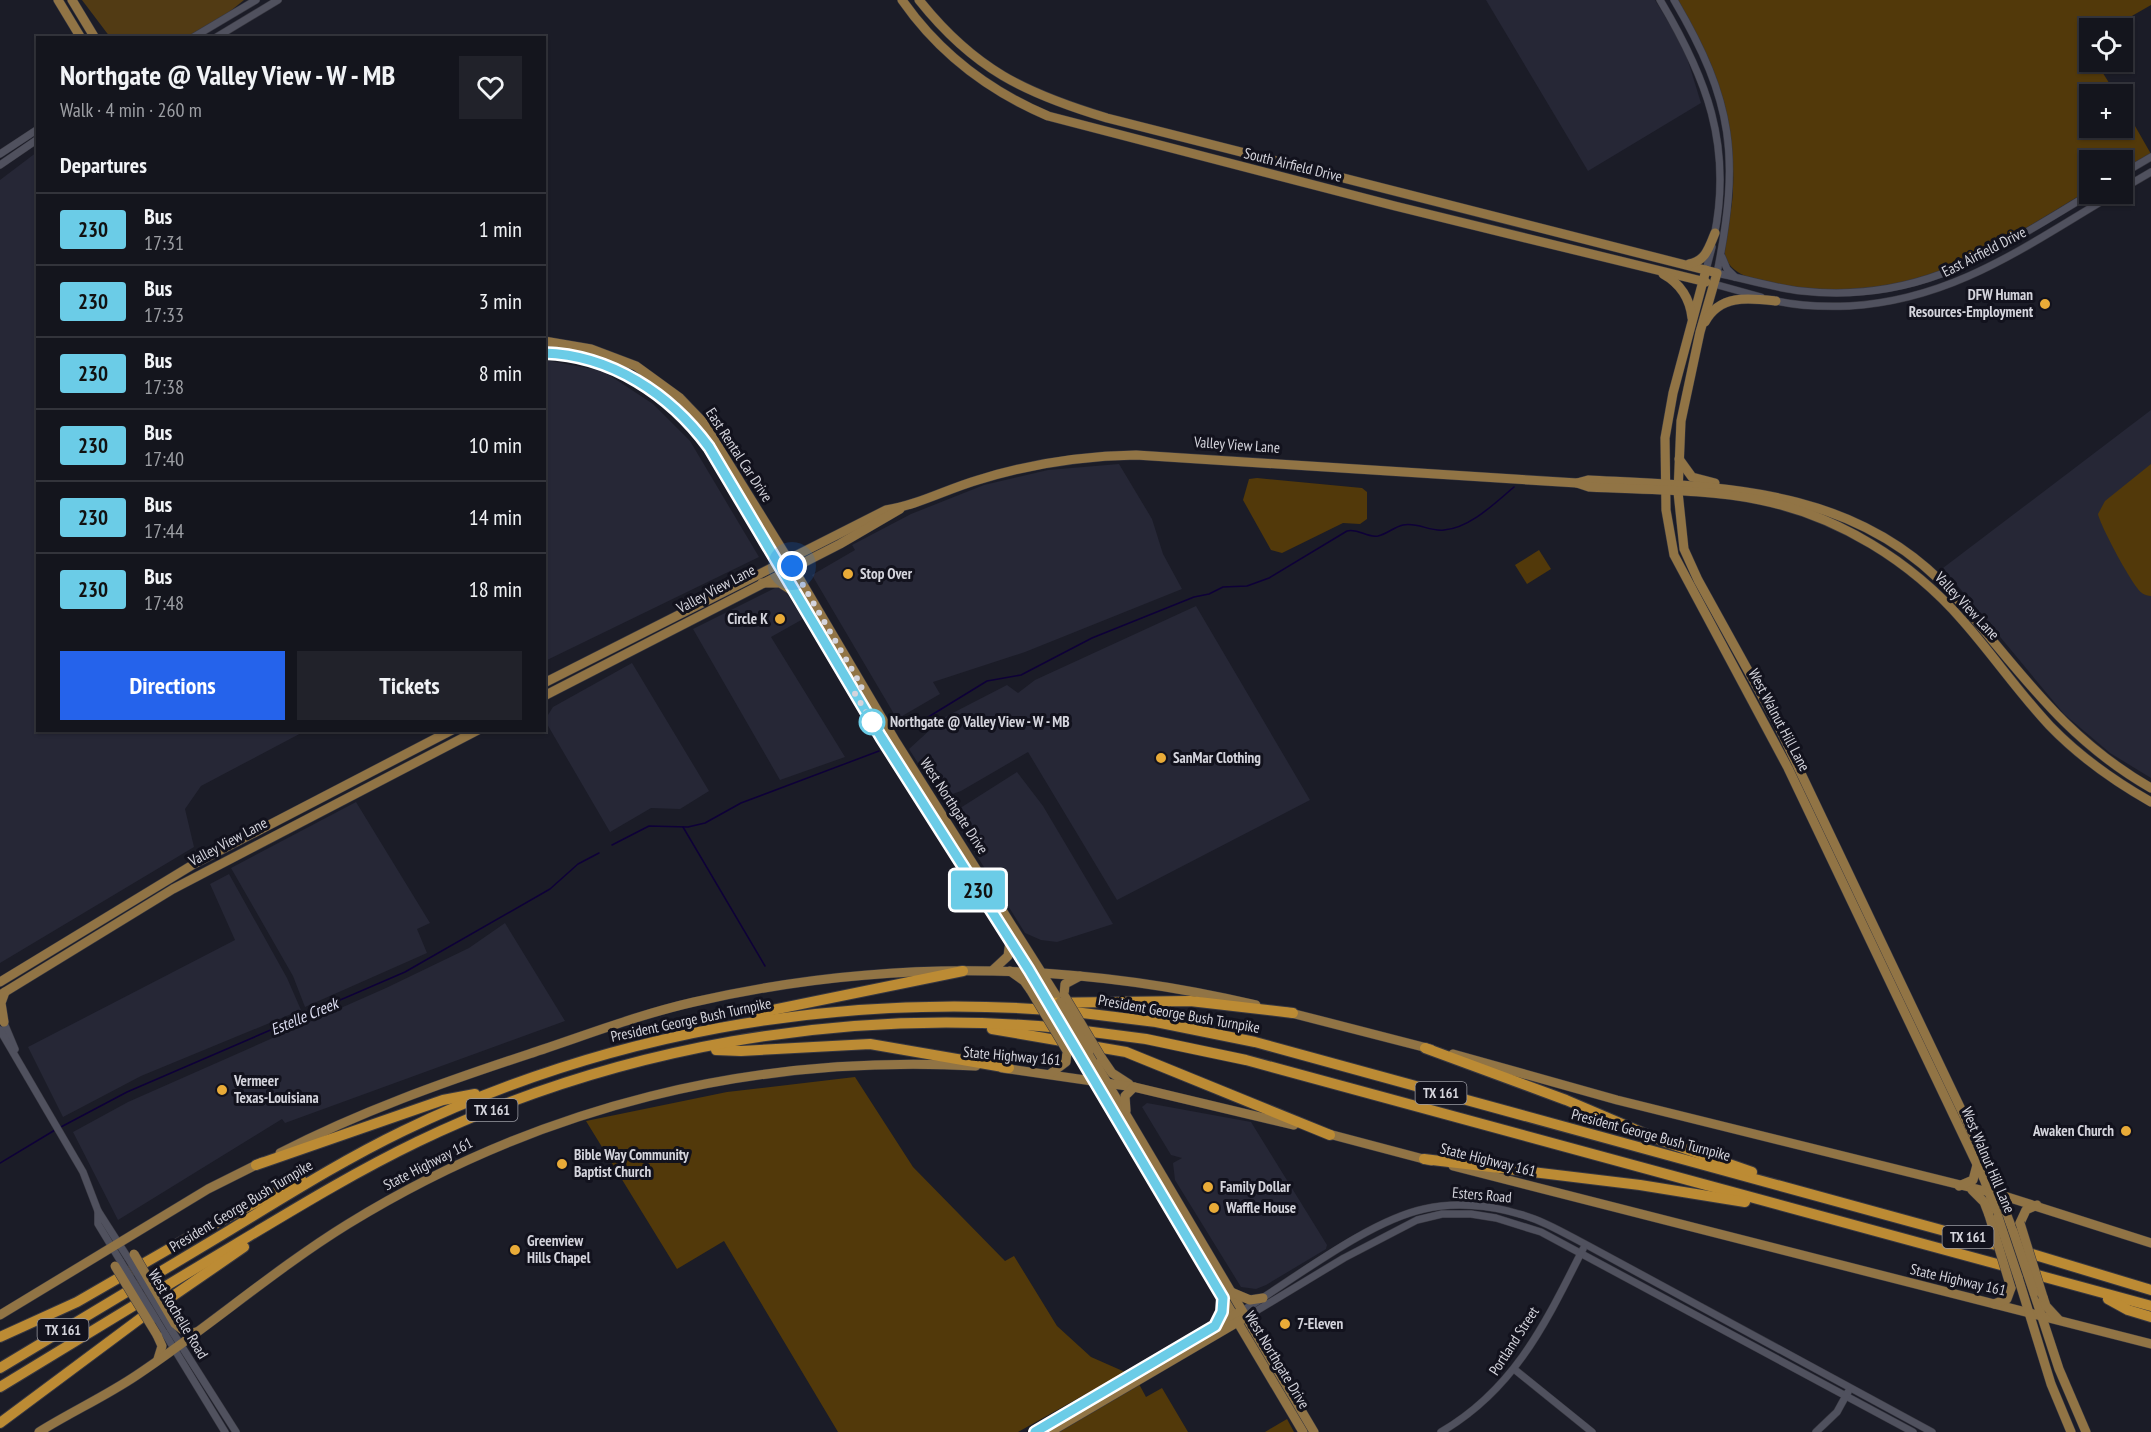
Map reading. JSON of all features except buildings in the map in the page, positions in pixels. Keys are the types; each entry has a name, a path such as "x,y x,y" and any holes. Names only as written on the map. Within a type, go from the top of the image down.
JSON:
{"highway":[{"path":"685,1034 737,1017 963,970"},
{"path":"993,1006 1190,1001 1293,1013"},
{"name":"President George Bush Turnpike","path":"0,1368 362,1152 493,1092 593,1057 685,1034 822,1012 908,1006 993,1006 1127,1017 1222,1035 2038,1256 2149,1290"},
{"name":"President George Bush Turnpike","path":"0,1387 297,1208 400,1151 485,1113 602,1072 700,1048 825,1029 892,1024 1033,1026 1093,1032 1213,1052 2151,1306"},
{"path":"957,1024 1126,1052 1330,1135"},
{"path":"700,1048 741,1051 870,1044 1009,1068"},
{"path":"1425,1048 1566,1100 1660,1140 1736,1166 1791,1189"},
{"path":"256,1165 443,1100 493,1092"},
{"path":"0,1337 77,1302 186,1239 314,1173 362,1152"},
{"path":"1424,1159 1640,1185 1785,1207"},
{"path":"0,1423 141,1318 258,1238 297,1208"},
{"path":"2095,1291 2128,1310 2151,1317"}],"main road":[{"path":"58,0 80,36"},
{"path":"72,0 94,36"},
{"name":"South Airfield Drive","path":"902,0 914,17 949,54 997,90 1048,116 1143,142 1714,284"},
{"name":"South Airfield Drive","path":"919,0 958,44 1012,82 1053,102 1146,128 1689,264 1717,273"},
{"path":"1143,142 1146,128"},
{"path":"1689,264 1700,260 1707,253 1715,233"},
{"path":"1653,269 1669,277 1682,289 1688,299 1692,321"},
{"name":"West Walnut Hill Lane","path":"1706,270 1669,414 1665,438 1666,510 1670,538 1682,574 1790,762"},
{"name":"West Walnut Hill Lane","path":"1717,273 1700,332 1681,421 1678,488 1680,529 1684,549 1828,840 1955,1108 2015,1221 2038,1294 2048,1337 2085,1432"},
{"path":"1700,332 1712,313 1729,300 1744,297 1776,301"},
{"name":"East Rental Car Drive","path":"546,341 591,349 636,366 681,398 790,563"},
{"name":"East Rental Car Drive","path":"546,353 579,357 626,375 665,399 699,425 780,568"},
{"name":"Valley View Lane","path":"546,682 790,563 815,545 886,510 902,508 947,490 1020,468 1108,455 1185,456 1577,483 1589,487 1648,491 1665,488"},
{"path":"1678,456 1692,477 1720,484 1727,489"},
{"name":"Valley View Lane","path":"1577,483 1588,480 1665,488 1727,489 1772,495 1829,511 1890,543 1919,563 1952,593 2042,701 2071,730 2094,751 2151,788"},
{"name":"Valley View Lane","path":"1678,488 1695,494 1760,500 1794,510 1866,541 1893,558 1945,601 2057,732 2106,774 2151,802"},
{"path":"1648,491 1661,500 1666,510"},
{"path":"1680,529 1685,503 1695,494"},
{"name":"Valley View Lane","path":"790,563 808,560 889,518 902,508"},
{"path":"763,538 767,559 759,578 780,583 793,591"},
{"path":"778,542 792,550 815,545"},
{"path":"808,560 802,574 811,599"},
{"name":"West Northgate Drive","path":"790,563 858,689 1094,1080 1314,1432"},
{"name":"West Northgate Drive","path":"780,568 1059,994 1194,1240"},
{"name":"Valley View Lane","path":"546,695 759,578"},
{"name":"Valley View Lane","path":"0,982 194,864 448,732"},
{"name":"Valley View Lane","path":"2,993 118,921 199,875 474,732"},
{"path":"343,787 348,796"},
{"path":"194,864 199,875"},
{"path":"993,971 1008,956 1010,941"},
{"path":"0,1315 208,1190 304,1141 395,1101 467,1074 660,1011 767,988 890,972 1029,970 1082,975 1208,994 1293,1013 1617,1100 2001,1195 2146,1241"},
{"path":"1010,971 1024,981 1067,1051 1066,1062 1050,1074"},
{"path":"1082,975 1072,978 1059,994 1112,1073 1134,1087 1125,1096 1128,1117"},
{"path":"1,1022 2,993"},
{"name":"State Highway 161","path":"39,1432 114,1390 324,1240 389,1200 503,1144 599,1109 698,1084 816,1067 932,1065 1009,1068 1134,1087 1254,1113 1330,1135 2151,1344"},
{"name":"West Walnut Hill Lane","path":"1955,1108 1989,1192 1993,1216 2030,1312 2051,1384 2071,1432"},
{"path":"1958,1186 1973,1180 1977,1165"},
{"path":"1970,1189 1984,1202 1993,1216 2011,1288 2007,1299 1994,1304"},
{"path":"2015,1221 2026,1210 2037,1205"},
{"path":"125,1260 137,1234"},
{"path":"96,1259 125,1260"},
{"path":"125,1260 166,1330 188,1334 198,1332"},
{"path":"125,1260 166,1330 158,1359"},
{"path":"1215,1326 1227,1294 1250,1300 1263,1298"},
{"path":"2038,1294 2046,1306 2063,1321 2056,1325 2048,1337"},
{"name":"West Northgate Drive","path":"1240,1316 1289,1410 1303,1432"},
{"name":"Esters Road","path":"1035,1432 1215,1326 1240,1316"},
{"name":"Esters Road","path":"1050,1432 1240,1316"},
{"path":"2051,1384 2058,1385 2077,1415"},
{"path":"1289,1410 1297,1402"}],"street":[{"path":"195,36 256,0"},
{"path":"218,36 278,0"},
{"name":"West Walnut Hill Lane","path":"1660,0 1690,51 1705,86 1714,118 1719,184 1715,233 1706,270"},
{"name":"West Walnut Hill Lane","path":"1674,0 1700,46 1715,82 1725,115 1731,177 1728,217 1717,273"},
{"path":"1705,86 1715,82"},
{"path":"0,154 36,130"},
{"path":"0,165 36,140"},
{"path":"2133,168 2151,157"},
{"path":"2133,183 2151,172"},
{"name":"East Airfield Drive","path":"1717,273 1777,287 1821,292 1880,290 1947,273 1991,253 2079,201"},
{"name":"East Airfield Drive","path":"1714,284 1776,301 1821,306 1890,302 1950,286 1989,268 2097,204"},
{"path":"1721,253 1723,262 1735,277"},
{"path":"1821,292 1821,306"},
{"path":"1,1022 12,1041 24,1071"},
{"path":"1,1022 24,1071 83,1172 98,1211 125,1260"},
{"path":"1440,1206 1443,1214"},
{"name":"Esters Road","path":"1240,1316 1263,1298 1373,1229 1407,1214 1440,1206 1482,1207 1519,1213 1585,1244 1852,1387 1917,1430"},
{"name":"Esters Road","path":"1240,1316 1404,1225 1443,1214 1471,1214 1527,1226 1846,1395 1917,1430 1932,1432"},
{"name":"Portland Street","path":"1441,1432 1488,1399 1514,1369 1585,1244"},
{"name":"West Rochelle Road","path":"166,1330 236,1432"},
{"name":"West Rochelle Road","path":"177,1347 225,1432"},
{"path":"1514,1369 1592,1432"},
{"path":"1816,1432 1836,1412 1852,1387"}],"shaded area":[{"path":"82,0 244,0 212,26 191,36 109,36"},
{"path":"1486,0 1655,0 1684,48 1701,103 1588,171"},
{"path":"1677,0 2151,0 2151,5 2128,18 2079,18 2079,72 2102,72 2110,84 2079,84 2079,138 2133,138 2133,122 2151,154 2133,165 2133,150 2079,150 2079,196 1979,254 1943,270 1906,282 1867,289 1825,290 1748,277 1734,270 1725,257 1733,188 1730,138 1719,90"},
{"path":"36,153 36,732 303,732 201,786 185,809 194,847 0,963 0,180"},
{"path":"546,360 603,371 653,404 690,441 759,557 546,661"},
{"path":"2151,410 2151,778 2110,753 2064,714 1943,568"},
{"path":"1119,464 1152,519 1163,554 1182,589 1025,652 933,682 940,694 897,719 812,575 855,550 852,545 911,514 984,485 1048,470"},
{"path":"2151,464 2151,596 2142,593 2132,580 2110,542 2098,514 2105,501"},
{"path":"1249,479 1362,488 1367,492 1367,519 1360,524 1343,523 1282,553 1271,550 1243,500"},
{"path":"1539,550 1551,569 1527,584 1515,565"},
{"path":"777,587 784,589 803,619 771,637 845,757 780,780 693,629"},
{"path":"1196,606 1310,800 1117,900 1028,752 961,791 944,797 939,796 909,749 943,718 1007,685 1018,693 1035,680"},
{"path":"632,663 709,791 680,809 651,808 610,832 547,724 548,715 553,707"},
{"path":"1017,772 1043,806 1113,924 1057,942 1041,940 1025,933 954,819 954,812"},
{"path":"356,802 430,923 417,929 427,953 305,1007 293,976 231,868"},
{"path":"229,874 287,978 301,1010 141,1076 63,1117 28,1047 235,940 210,884"},
{"path":"505,923 565,1021 285,1123 282,1119 118,1220 73,1132 128,1102 386,988 469,948"},
{"path":"855,1077 913,1167 1005,1261 1014,1256 1057,1326 1091,1357 1125,1372 1018,1432 838,1432 724,1241 677,1269 586,1121 727,1092"},
{"path":"1147,1103 1251,1122 1327,1245 1326,1249 1266,1285 1256,1289 1241,1287 1175,1180 1173,1163 1182,1158 1171,1155 1142,1107"},
{"path":"1139,1384 1146,1397 1162,1388 1188,1432 1057,1432"},
{"path":"1287,1419 1294,1432 1265,1432"}],"waterway":[{"path":"903,729 925,719 987,681 1021,675 1092,638 1194,597 1209,594 1223,587 1247,586 1269,578 1347,531 1374,536 1408,524 1434,530 1454,528 1482,514 1514,487"},
{"path":"612,845 649,826 688,827 705,823 741,803 879,751"},
{"path":"683,827 765,966"},
{"name":"Estelle Creek","path":"59,1128 127,1092 405,972 550,889 578,864 599,853"},
{"name":"Estelle Creek","path":"0,1163 55,1130"}],"bus line":[{"name":"230","path":"546,353 579,357 604,364 626,375 649,387 665,399 697,430 900,768 1029,970 1223,1298 1222,1312 1215,1326 1035,1432"}],"place":[{"name":"DFW Human Resources-Employment","path":"2045,304"},
{"name":"Stop Over","path":"848,574"},
{"name":"Circle K","path":"780,619"},
{"name":"Northgate @ Valley View - W - MB","path":"872,722"},
{"name":"SanMar Clothing","path":"1161,758"},
{"name":"Vermeer Texas-Louisiana","path":"222,1090"},
{"name":"Awaken Church","path":"2126,1131"},
{"name":"Bible Way Community Baptist Church","path":"562,1164"},
{"name":"Family Dollar","path":"1208,1187"},
{"name":"Waffle House","path":"1214,1208"},
{"name":"Greenview Hills Chapel","path":"515,1250"},
{"name":"7-Eleven","path":"1285,1324"}],"route":[{"path":"792,566 862,687 854,692 872,722"}]}
